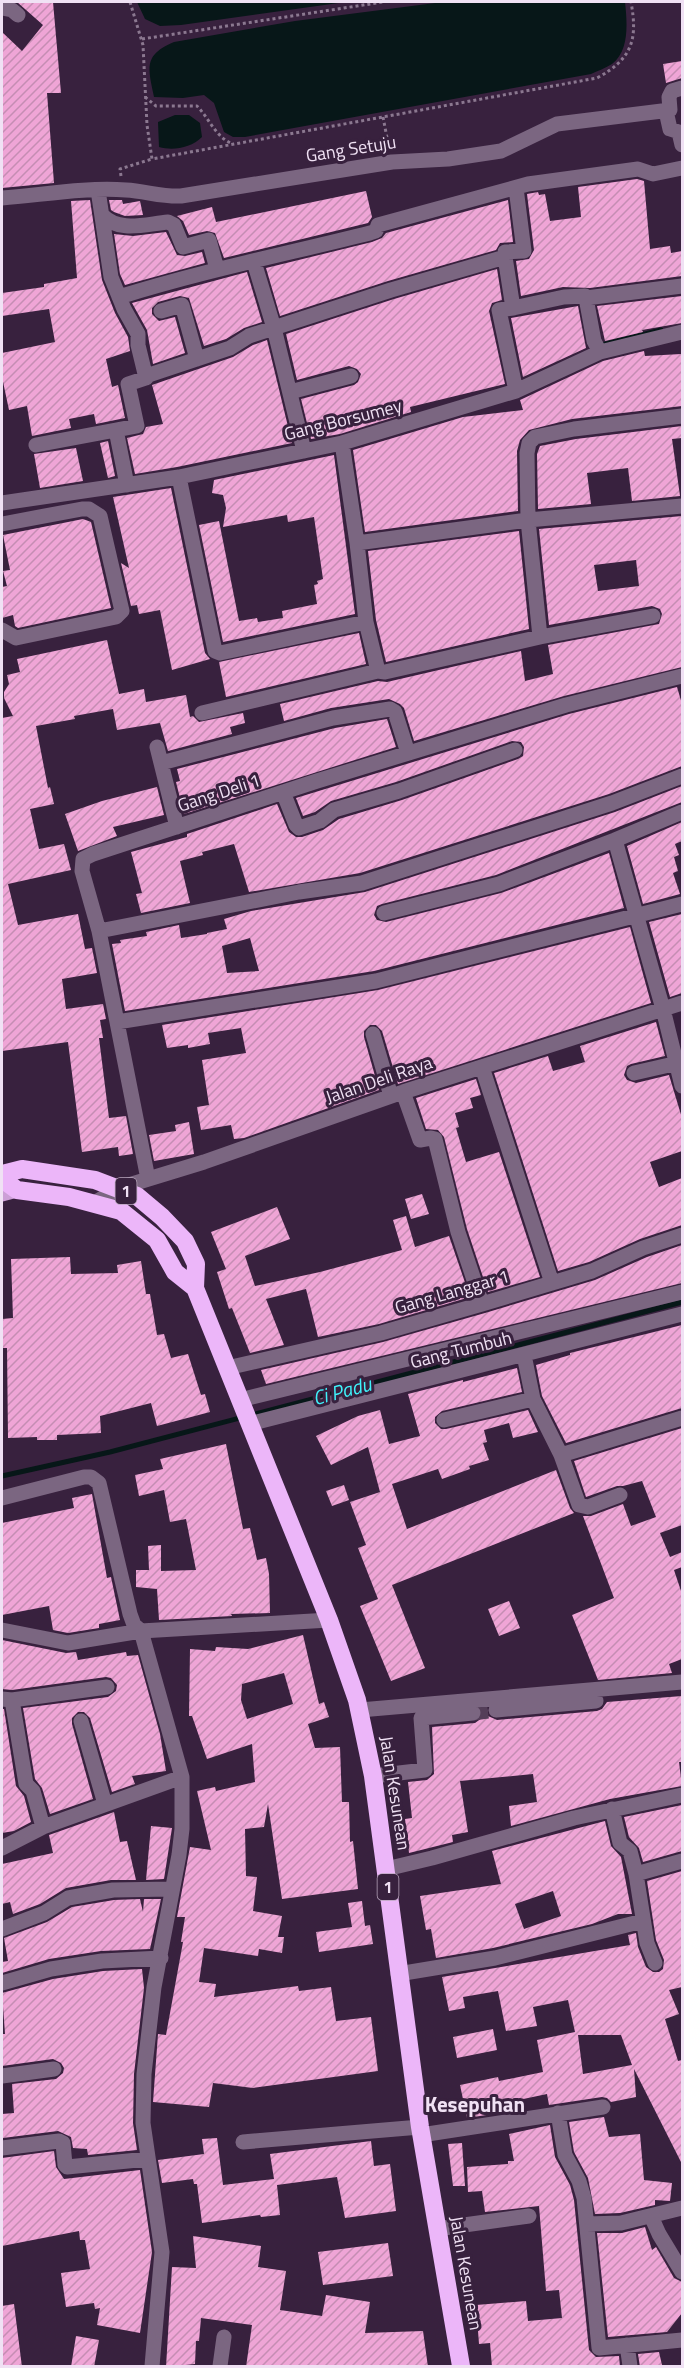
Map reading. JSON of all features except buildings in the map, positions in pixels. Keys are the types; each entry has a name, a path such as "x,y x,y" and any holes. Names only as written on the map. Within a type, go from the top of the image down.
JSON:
{"highway":[{"name":"1","path":"2,1174 22,1169 95,1180 136,1196 162,1217 185,1241 196,1264 195,1288 224,1361"},
{"name":"1","path":"2,1179 9,1192 69,1197 121,1211 157,1240 175,1272 195,1288"},
{"name":"Jalan Kesunean","path":"224,1361 329,1620 360,1710 373,1776 420,2131 452,2226 461,2367"}],"street":[{"path":"2,8 12,10 18,15"},
{"path":"682,88 672,91 669,97 670,110 666,111 670,129 680,129 682,145"},
{"name":"Gang Setuju","path":"2,198 98,190 123,190 166,197 181,196 392,162 448,159 501,151 558,124 666,111"},
{"path":"119,297 217,268 254,262 370,233 376,231 378,225 528,184 638,170 654,174 682,168"},
{"path":"513,308 505,252 524,251 516,188"},
{"path":"98,190 111,277 138,334 138,345 146,378"},
{"path":"102,215 109,223 118,226 168,222 174,225 183,247 209,240 217,268"},
{"path":"36,445 137,426 128,384 149,375 230,348 249,336 391,290 505,257"},
{"path":"254,262 274,328 303,446"},
{"path":"515,385 500,310 564,297 585,296 586,298 682,286"},
{"path":"586,298 597,346"},
{"path":"161,311 182,305 197,359"},
{"name":"Gang Borsumey","path":"2,503 179,477 303,446 342,443 515,385 597,346 682,332"},
{"path":"290,392 351,376"},
{"path":"540,637 528,519 530,443 536,437 574,429 682,416"},
{"path":"116,430 127,484"},
{"path":"342,443 366,622 378,671"},
{"path":"179,477 215,651 220,653 366,622"},
{"path":"357,543 528,519 682,506"},
{"path":"2,524 27,525 89,509 100,516 122,608 122,614 116,617 16,638 2,630"},
{"path":"202,712 378,671 385,672 540,637 653,616"},
{"name":"Gang Deli 1","path":"148,1179 99,932 82,871 83,859 177,826 408,753 566,705 682,676"},
{"path":"161,763 333,717 391,709 395,711 408,753"},
{"path":"157,747 177,826"},
{"path":"283,792 299,828 320,821 333,810 399,791 515,750"},
{"path":"99,932 299,892 362,883 612,803 682,776"},
{"path":"384,913 499,884 682,812"},
{"path":"615,840 638,916 678,1063 682,1086"},
{"path":"117,1022 376,981 682,904"},
{"name":"Jalan Deli Raya","path":"93,1204 119,1188 204,1162 397,1094 682,1003"},
{"path":"373,1034 397,1094 420,1140 431,1138 435,1140 458,1232 482,1304"},
{"path":"634,1073 678,1063"},
{"path":"482,1067 552,1283"},
{"name":"Gang Langgar 1","path":"224,1361 381,1333 592,1271 643,1248 682,1235"},
{"path":"240,1400 682,1292"},
{"name":"Gang Tumbuh","path":"249,1424 682,1314"},
{"path":"524,1354 533,1399 561,1455 579,1505 588,1507 620,1495"},
{"path":"444,1420 533,1399"},
{"path":"561,1455 682,1418"},
{"path":"2,1498 84,1477 96,1479 99,1483 130,1614 134,1625 141,1631 182,1778 182,1829 161,1958 154,1987 144,2074 143,2123 162,2252 152,2367"},
{"path":"2,1630 68,1643 141,1631 329,1620"},
{"path":"360,1710 682,1682"},
{"path":"43,1827 33,1791 26,1784 7,1699 107,1687"},
{"path":"496,1710 596,1701"},
{"path":"373,1776 425,1770 421,1718 473,1713"},
{"path":"81,1721 105,1804"},
{"path":"2,1848 43,1827 182,1778"},
{"path":"386,1869 612,1809 682,1795"},
{"path":"612,1809 620,1843 630,1851 647,1943 655,1963"},
{"path":"636,1874 682,1862"},
{"path":"2,1929 44,1913 68,1898 113,1890 171,1889"},
{"path":"398,1974 495,1958 643,1921"},
{"path":"2,1983 51,1969 82,1964 161,1958"},
{"path":"2,2076 54,2069"},
{"path":"243,2142 420,2131 603,2107"},
{"path":"558,2113 565,2155 583,2189 593,2275 597,2346 600,2349 682,2340"},
{"path":"2,2148 59,2141 63,2143 65,2164 68,2167 148,2159"},
{"path":"587,2224 621,2223 682,2208"},
{"path":"452,2226 529,2216"},
{"path":"651,2216 682,2272"},
{"path":"220,2367 224,2337"},
{"path":"627,2345 630,2367"}],"path":[{"path":"130,2 142,39 147,125 152,159"},
{"path":"142,39 383,2"},
{"path":"123,190 120,170 152,159 597,78 615,68 630,50 635,24 631,2"},
{"path":"146,97 156,106 197,106 209,118 217,134 225,141 234,144"},
{"path":"383,117 392,162"}],"shaded area":[{"path":"137,2 346,2 160,26 145,19"},
{"path":"443,2 625,2 627,27 625,44 612,64 591,74 245,137 233,137 224,132 214,103 204,95 183,98 154,97 150,78 152,57 174,42 295,21"},
{"path":"175,115 189,115 200,123 202,137 182,148 159,147 158,122"}],"waterway":[{"path":"598,346 661,330"},
{"name":"Ci Padu","path":"2,1476 110,1452 682,1302"}],"tunnel":[{"path":"473,1713 496,1710"}],"district":[{"name":"Kesepuhan","path":"475,2105"}]}
